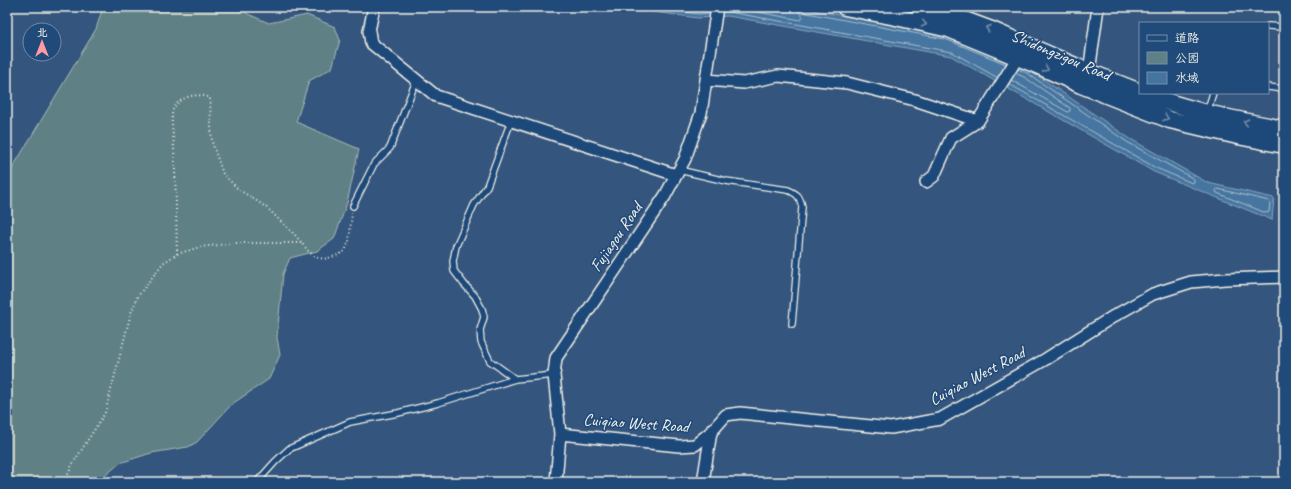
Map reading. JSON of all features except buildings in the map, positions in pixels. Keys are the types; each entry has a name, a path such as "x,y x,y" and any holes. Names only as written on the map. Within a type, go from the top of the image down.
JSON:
{"main road":[{"name":"Shidongzigou Road","path":"845,7 949,29 1016,60 1170,120 1284,146"},
{"name":"Shidongzigou Road","path":"919,7 951,15 994,30 1089,72 1139,92"},
{"path":"1146,94 1207,113 1284,129"}],"street":[{"path":"374,7 369,31 371,44 436,96 511,121 678,172"},
{"path":"1089,72 1098,7"},
{"name":"Fujiagou Road","path":"556,482 560,434 554,375 556,358 665,196 686,159 701,113 716,12"},
{"path":"926,182 934,176 951,138 978,121 1016,60"},
{"path":"706,80 744,83 778,76 847,83 915,100 978,121"},
{"name":"Cuiqiao West Road","path":"560,434 679,446 695,445 711,432 726,415 740,412 891,428 940,419 1046,359 1114,316 1153,294 1191,282 1284,277"},
{"path":"703,482 711,432"}],"lane":[{"path":"1269,26 1284,27"},
{"path":"353,206 374,164 390,148 416,81"},
{"path":"1269,86 1284,89"},
{"path":"1207,113 1213,94"},
{"path":"511,121 487,186 474,205 456,246 453,261 454,270 475,296 482,309 484,317 480,330 481,342 490,361 515,379"},
{"path":"678,172 788,190 795,193 800,198 802,207 792,324"},
{"path":"257,482 275,462 289,450 350,422 398,413 438,403 515,379 554,375"}],"path":[{"path":"177,254 172,130 173,111 178,102 194,96 204,95 210,98 212,142 223,174 238,189 266,207 315,257 324,259 336,256 345,251 349,241 349,228 353,206"},
{"path":"65,482 72,465 105,413 131,313 138,296 163,263 177,254 200,247 236,243 301,243"}],"green space":[{"path":"103,7 239,7 248,14 269,23 307,15 335,27 340,40 332,68 309,81 296,122 359,149 347,203 334,239 317,251 290,258 283,274 277,337 280,355 269,379 232,404 197,442 188,447 151,453 120,463 101,479 100,482 7,482 7,177 96,29"}],"water":[{"path":"617,7 797,7 946,35 1028,69 1129,138 1208,183 1274,198 1272,220 1154,172 951,56 728,16 698,18"}]}
